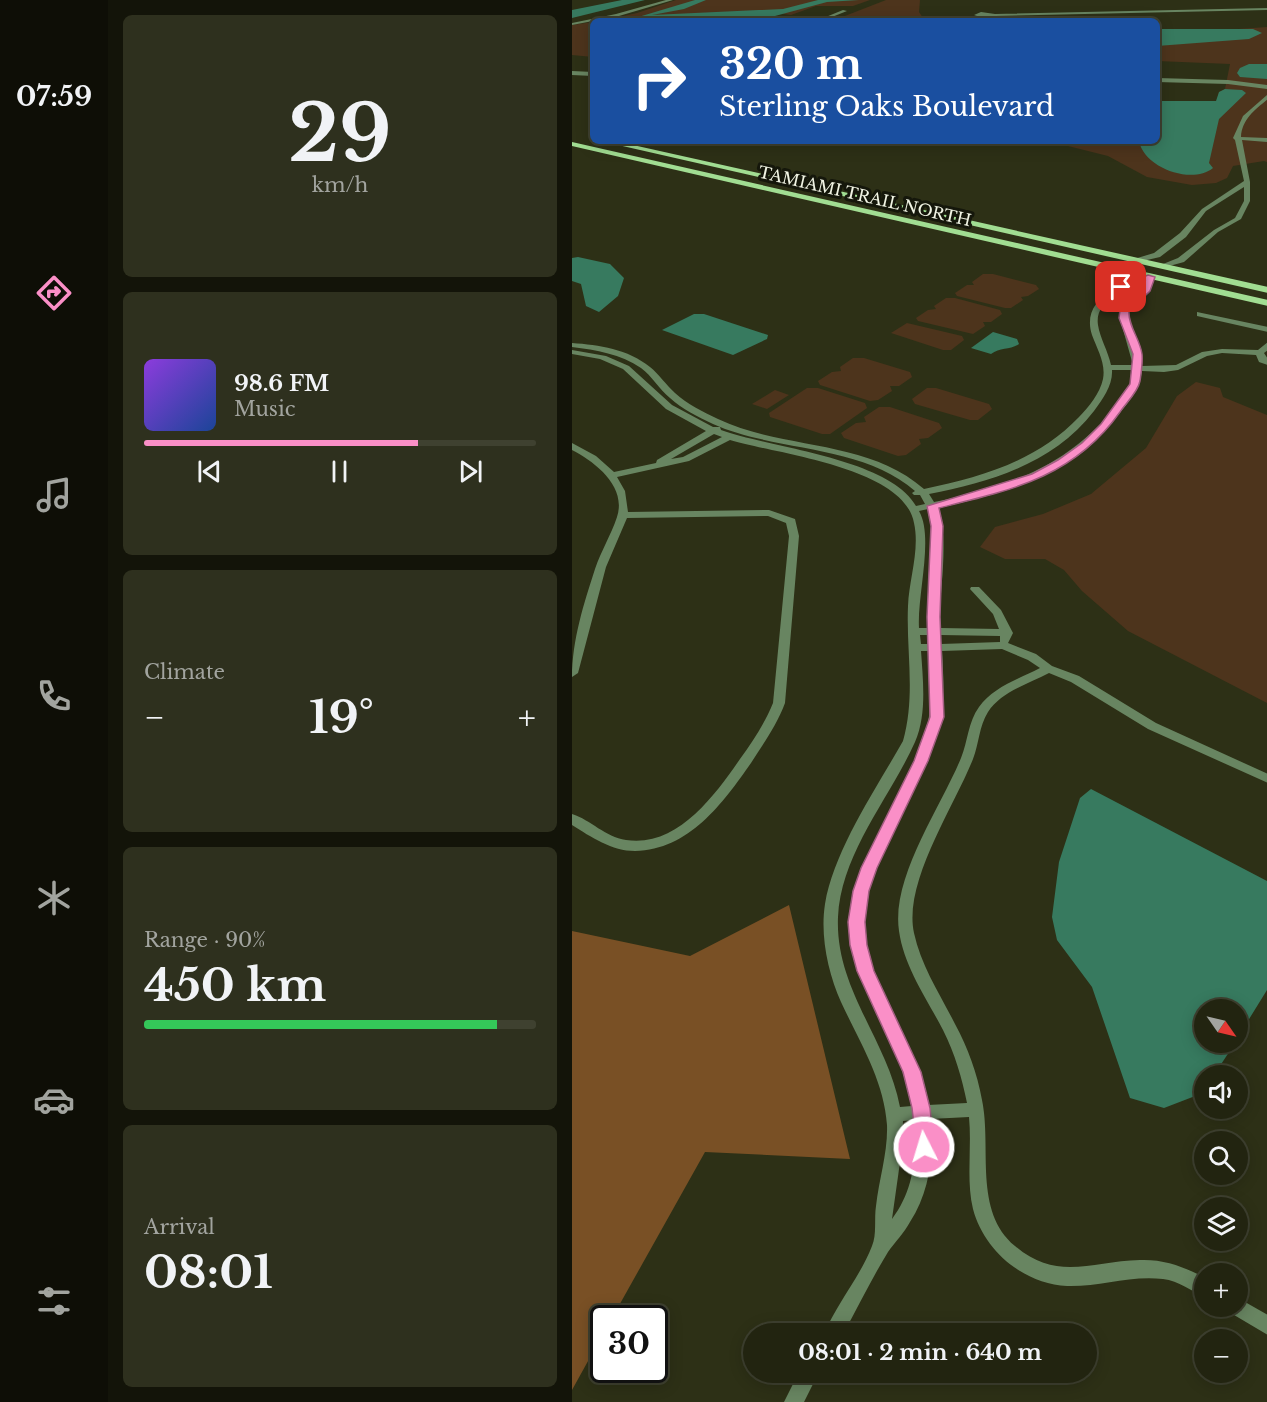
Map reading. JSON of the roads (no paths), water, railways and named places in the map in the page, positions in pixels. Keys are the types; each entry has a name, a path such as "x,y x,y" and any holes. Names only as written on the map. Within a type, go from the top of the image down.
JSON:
{"main road":[{"name":"TAMIAMI TRAIL NORTH","path":"572,144 1151,277"},
{"name":"TAMIAMI TRAIL NORTH","path":"618,144 1162,266"},
{"path":"595,149 645,156 709,170 731,169"},
{"path":"716,177 736,177 859,198"},
{"path":"1002,242 1129,265 1162,266 1268,292"},
{"path":"1151,277 1180,278 1268,292"},
{"path":"1151,277 1268,303"}],"street":[{"path":"602,18 671,0"},
{"path":"995,15 1268,9"},
{"path":"826,18 845,11"},
{"path":"572,24 590,20"},
{"path":"572,73 590,74"},
{"path":"1160,80 1214,81 1268,87"},
{"path":"1162,266 1181,260 1216,231 1238,219 1247,201 1247,182 1236,138 1243,118 1268,96"},
{"path":"1236,138 1268,140"},
{"path":"1137,261 1157,255 1183,235 1204,210 1247,182"},
{"path":"906,495 1008,470 1034,459 1059,442 1099,397 1108,376 1108,364 1093,321 1095,312 1126,284 1151,277"},
{"path":"915,510 996,491 1036,477 1062,463 1086,446 1105,426 1134,384 1138,365 1124,318 1125,310 1147,289 1151,277"},
{"path":"1200,314 1268,330"},
{"path":"1260,353 1268,344"},
{"path":"572,345 615,352 635,360 651,372 676,398 726,431 861,459 893,473 923,492 933,506 937,526 935,632 938,698 932,736 869,868 861,891 856,922 858,945 866,971 912,1072 921,1113 923,1170 907,1212 882,1246 839,1323"},
{"path":"1108,364 1164,369 1188,363 1205,354 1222,351 1260,353"},
{"path":"572,352 596,356 622,365 663,403 680,415 726,431 855,468 883,480 906,495 920,522 914,579 916,721 909,741 841,876 832,902 830,922 831,946 846,996 882,1072 894,1114 896,1138 885,1203 882,1246"},
{"path":"1260,353 1262,360 1268,363"},
{"path":"612,475 686,459 726,431"},
{"path":"656,465 726,431"},
{"path":"572,446 597,460 612,475 623,497 623,515 601,567 572,673"},
{"path":"572,819 607,840 626,846 646,845 676,834 725,791 772,721 779,703 794,536 794,526 791,520 768,513 623,515"},
{"path":"976,589 1002,619 1005,639"},
{"path":"913,631 1005,639 1048,669 1075,679 1152,726 1268,779"},
{"path":"914,648 1005,639"},
{"path":"1048,669 995,698 982,710 968,758 915,873 907,900 906,928 911,952 956,1040 971,1081 976,1110 980,1210 991,1233 1007,1251 1033,1270 1061,1278 1077,1278 1141,1268 1166,1270 1194,1283"},
{"path":"894,1114 976,1110"},
{"path":"1248,1314 1268,1326"},
{"path":"794,1402 804,1383"}]}
